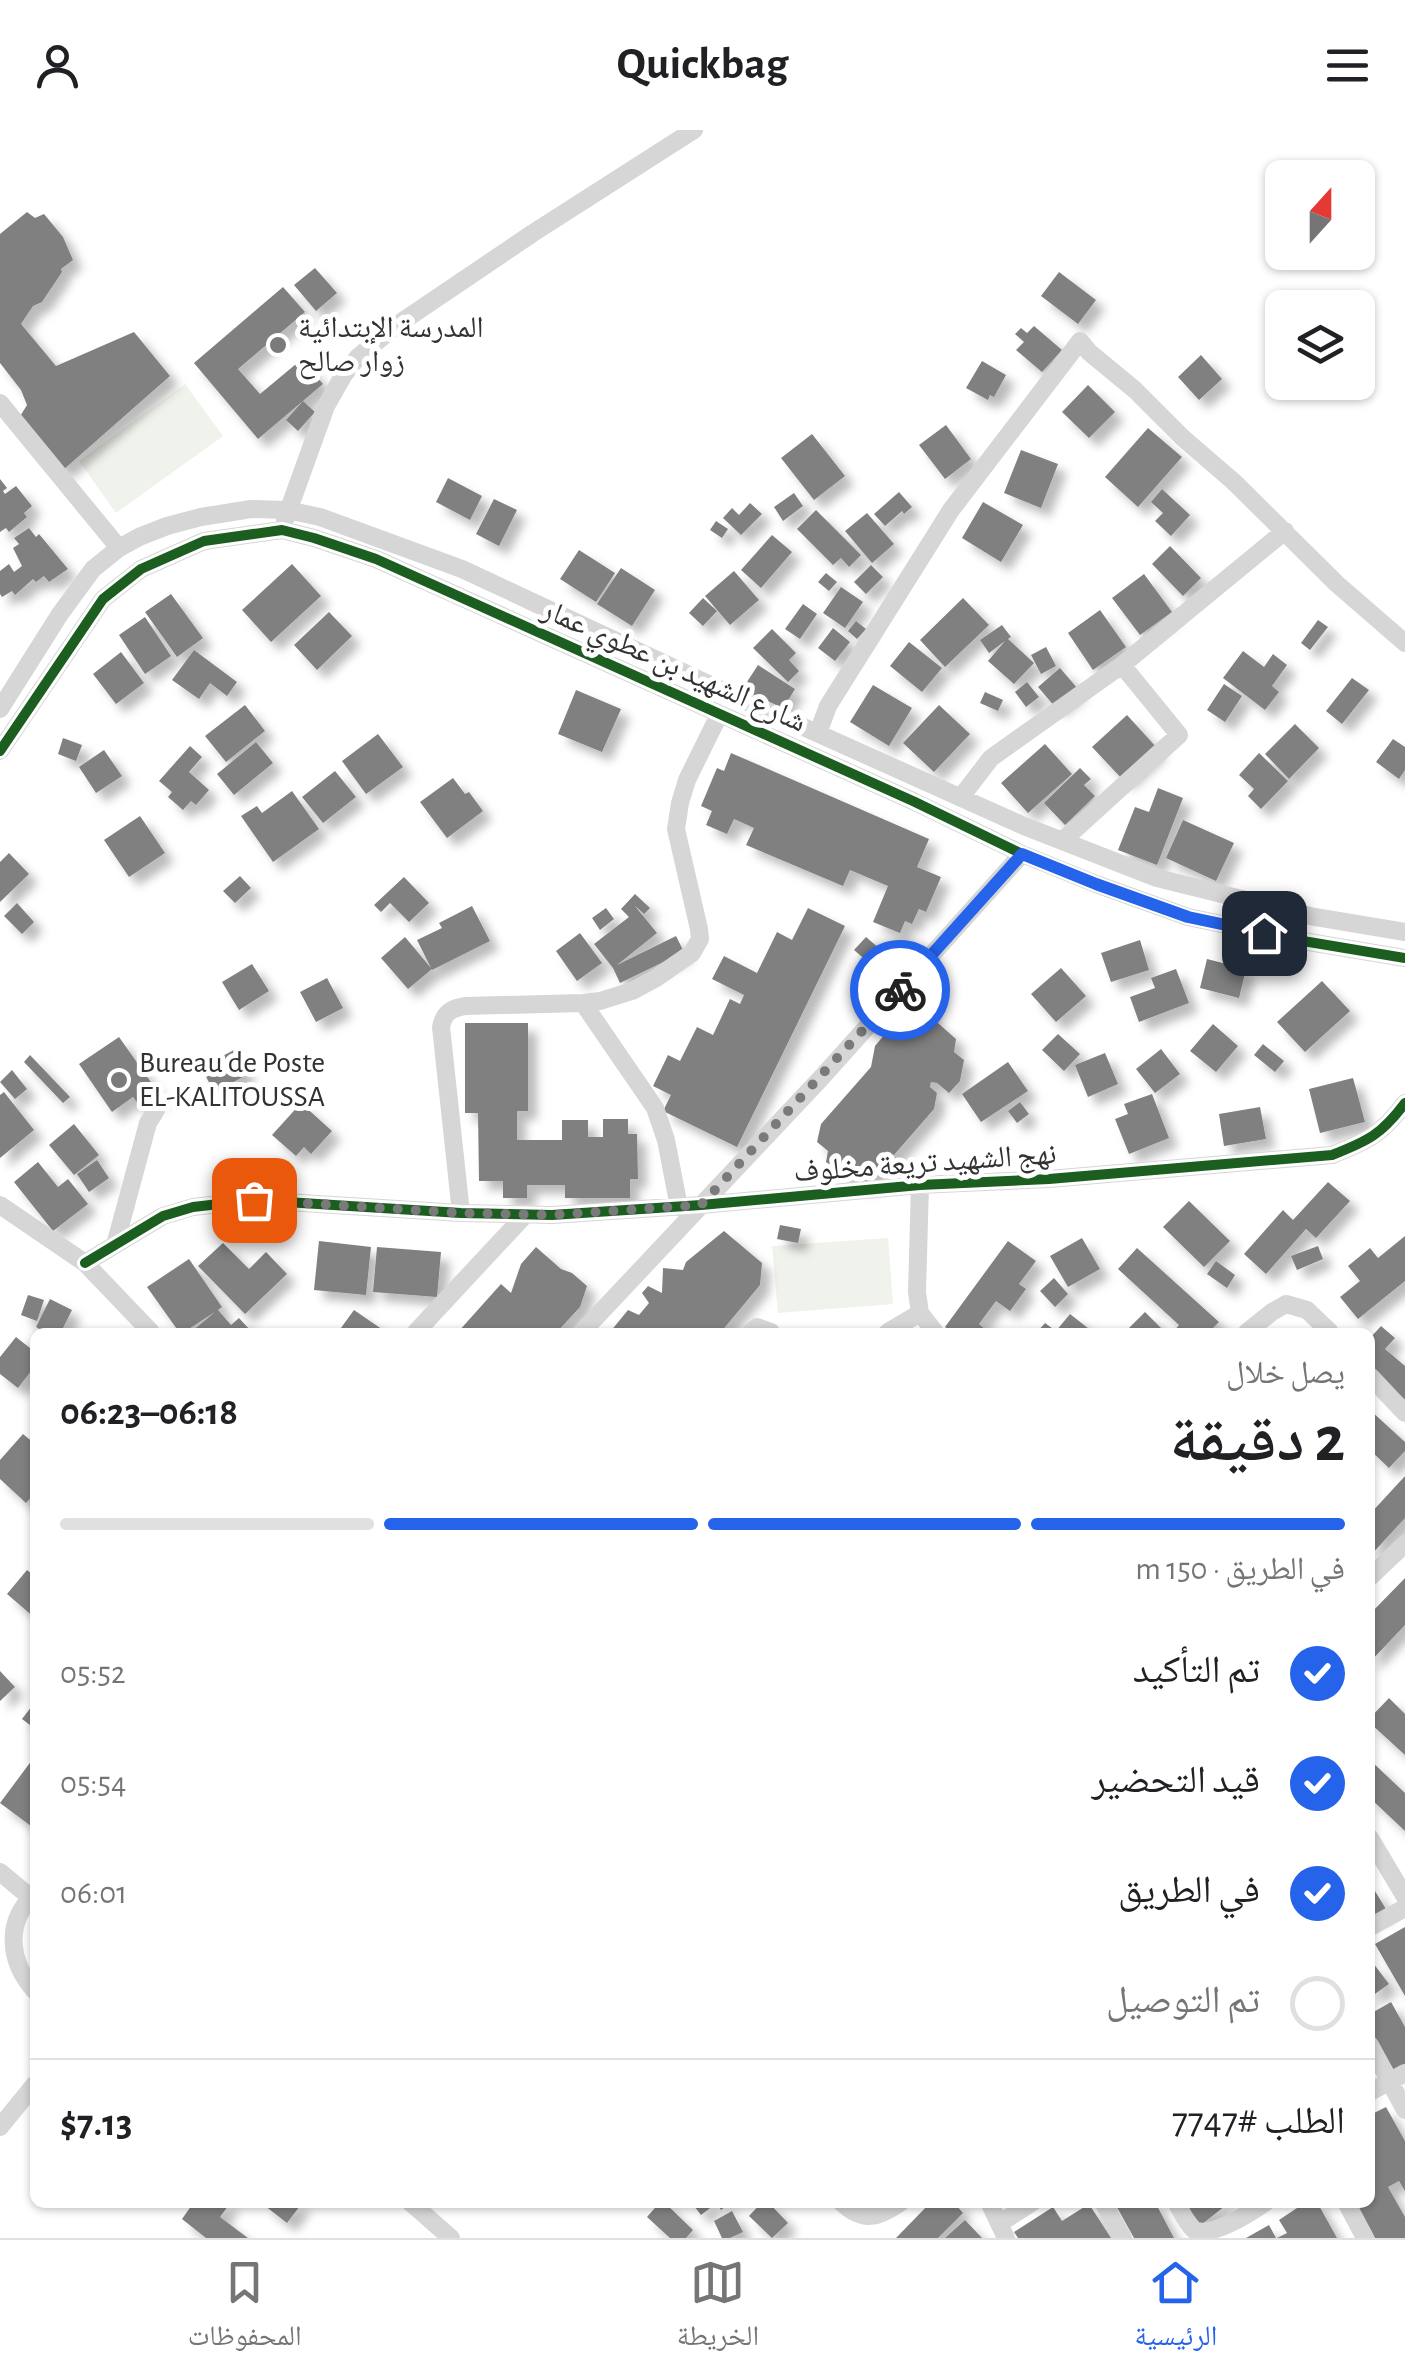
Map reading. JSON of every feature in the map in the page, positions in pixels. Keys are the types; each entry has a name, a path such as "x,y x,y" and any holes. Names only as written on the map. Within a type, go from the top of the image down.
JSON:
{"street":[{"path":"282,530 326,406 358,356 533,233 694,130"},
{"path":"818,733 828,706 951,510 1080,341 1234,482 1337,584 1405,643"},
{"path":"0,403 119,548"},
{"name":"شارع الشهيد بن عطوي عمار","path":"0,709 93,569 119,548 167,526 201,516 251,509 287,510 320,517 462,569 961,798 1156,878 1310,916 1405,932"},
{"name":"شارع الشهيد بن عطوي عمار","path":"0,751 104,599 141,568 204,541 282,530 376,559 1022,854 1096,884 1188,917 1405,958"},
{"path":"961,798 991,758 1122,665 1285,531"},
{"path":"1062,841 1178,735 1122,665"},
{"path":"461,1213 440,1027 443,1018 455,1008 466,1006 600,1001 632,991 692,953 700,939 699,929 676,829 686,780 718,715"},
{"path":"586,1328 822,1077 1022,854"},
{"path":"583,1003 655,1108 666,1140 679,1207"},
{"name":"نهج الشهيد تريعة مخلوف","path":"85,1263 163,1216 193,1207 254,1200 552,1215 1332,1155 1361,1144 1387,1127 1405,1103"},
{"path":"114,1245 148,1123 156,1110"},
{"path":"920,1186 917,1292 920,1313 932,1328"},
{"path":"0,1205 85,1263 147,1328"},
{"path":"420,1328 525,1215"},
{"path":"1252,1328 1286,1304 1306,1310 1326,1328"},
{"path":"895,1328 920,1313"},
{"path":"1375,1381 1405,1413"},
{"path":"1375,1572 1405,1544"},
{"path":"1375,1846 1405,1897"},
{"path":"0,1872 30,1894"},
{"path":"30,1898 18,1915 13,1936 14,1958 30,1986"},
{"path":"1375,1924 1405,1908"},
{"path":"0,1951 13,1936"},
{"path":"1375,2052 1397,2078 1405,2110"},
{"path":"0,2126 30,2090"},
{"path":"417,2208 451,2238"},
{"path":"848,2208 868,2217 892,2208"},
{"path":"1003,2230 1027,2208"},
{"path":"1106,2208 1123,2238"},
{"path":"1180,2208 1194,2230 1209,2235 1256,2208"},
{"path":"1349,2208 1366,2238"}],"shaded area":[{"path":"185,384 223,436 116,513 79,461"},
{"path":"888,1238 893,1304 778,1313 772,1246"}],"building":[{"path":"27,212 35,218 44,214 63,237 73,260 61,269 42,302 33,306 21,324 56,366 134,332 170,376 62,471 19,418 27,405 21,390 0,363 0,234"},
{"path":"315,268 337,293 316,311 294,285"},
{"path":"1059,272 1096,300 1078,324 1041,296"},
{"path":"283,287 305,312 238,369 260,394 302,359 323,384 258,439 194,363"},
{"path":"1034,326 1062,350 1042,372 1016,350 1024,342 1015,334 1021,328 1027,333"},
{"path":"1201,355 1222,379 1199,400 1178,377"},
{"path":"982,361 1006,375 994,397 990,395 988,400 966,388"},
{"path":"1088,385 1115,412 1089,438 1062,412"},
{"path":"303,401 315,412 298,431 286,420"},
{"path":"946,425 971,459 945,479 919,445"},
{"path":"1148,428 1182,457 1138,507 1105,477"},
{"path":"812,434 845,476 814,500 781,458"},
{"path":"1021,450 1058,464 1041,508 1004,493"},
{"path":"448,478 482,496 470,520 436,502"},
{"path":"0,479 7,488 5,494 16,486 32,506 24,513 27,517 9,532 6,528 0,532"},
{"path":"1162,489 1190,515 1171,536 1155,521 1163,513 1151,502"},
{"path":"899,492 912,507 885,526 874,514"},
{"path":"794,493 803,506 783,521 774,507"},
{"path":"494,499 517,510 499,546 476,534"},
{"path":"983,502 1023,525 1001,562 962,538"},
{"path":"750,503 762,514 741,535 723,518 732,508 739,515"},
{"path":"816,510 861,555 849,567 841,558 833,565 797,529"},
{"path":"867,513 894,544 872,563 845,531"},
{"path":"716,521 728,529 722,538 710,530"},
{"path":"29,528 36,537 39,534 68,569 49,582 44,576 36,582 33,579 15,595 12,591 2,597 0,571 9,564 14,572 22,566 13,548 19,544 14,538"},
{"path":"772,535 792,552 761,588 741,570"},
{"path":"1170,546 1201,578 1183,596 1152,564"},
{"path":"579,550 615,573 596,602 560,579"},
{"path":"292,564 321,596 271,642 242,610"},
{"path":"871,565 883,577 866,594 854,582"},
{"path":"621,568 655,590 632,626 597,604"},
{"path":"734,571 759,600 730,625 705,596"},
{"path":"826,573 837,582 829,591 818,582"},
{"path":"1144,574 1172,612 1140,635 1112,598"},
{"path":"841,587 863,602 845,628 823,613"},
{"path":"171,594 203,638 177,657 145,612"},
{"path":"703,598 717,611 703,626 689,613"},
{"path":"963,598 989,625 945,667 920,640"},
{"path":"803,604 817,614 800,639 785,629"},
{"path":"1100,610 1126,647 1093,670 1068,633"},
{"path":"329,612 352,636 317,670 294,645"},
{"path":"145,617 171,656 145,674 119,635"},
{"path":"1318,620 1328,627 1310,650 1301,643"},
{"path":"856,621 866,629 857,639 848,631"},
{"path":"1002,625 1011,637 1008,639 1034,663 1014,684 988,661 1005,641 989,653 980,640"},
{"path":"833,628 850,642 835,661 818,648"},
{"path":"772,629 796,653 789,660 799,671 788,682 753,648"},
{"path":"909,642 942,668 922,692 890,666"},
{"path":"1046,647 1056,666 1041,674 1031,655"},
{"path":"194,650 237,682 227,696 210,683 199,699 172,680"},
{"path":"1243,651 1264,667 1273,654 1287,665 1272,686 1279,692 1265,710 1223,678"},
{"path":"121,652 144,683 116,704 93,674"},
{"path":"758,665 795,689 781,712 743,688"},
{"path":"1060,668 1078,689 1056,708 1038,687"},
{"path":"1352,678 1369,690 1342,724 1326,711"},
{"path":"1027,682 1039,697 1026,707 1015,692"},
{"path":"1224,684 1242,696 1225,722 1207,710"},
{"path":"873,685 912,708 889,746 850,722"},
{"path":"576,690 621,709 602,752 558,734"},
{"path":"985,692 1003,700 998,711 980,703"},
{"path":"245,705 265,731 226,762 205,736"},
{"path":"939,705 970,734 934,772 903,743"},
{"path":"1127,715 1158,749 1124,781 1092,747"},
{"path":"1295,724 1319,748 1289,779 1265,754"},
{"path":"378,734 403,767 366,794 342,761"},
{"path":"63,738 82,745 76,761 58,754"},
{"path":"1393,739 1405,747 1405,770 1399,779 1376,762"},
{"path":"256,742 273,763 234,795 217,774"},
{"path":"1045,744 1072,774 1028,813 1001,783"},
{"path":"190,746 202,757 189,772 209,790 196,805 191,801 183,810 168,797 172,792 159,781"},
{"path":"104,750 122,776 96,793 79,767"},
{"path":"731,753 929,839 917,867 941,877 926,912 919,909 912,924 905,921 900,933 873,922 888,886 850,870 843,886 746,845 754,828 734,819 727,834 706,825 712,811 701,806 717,768 724,771"},
{"path":"1259,753 1288,781 1261,809 1248,796 1254,789 1239,775"},
{"path":"1080,768 1091,779 1084,785 1095,796 1065,825 1044,803"},
{"path":"335,771 356,797 323,823 302,797"},
{"path":"453,778 483,811 447,838 420,802"},
{"path":"1158,788 1183,798 1157,865 1118,850 1135,807 1149,812"},
{"path":"292,791 319,829 273,862 241,816 257,806 262,813"},
{"path":"140,816 165,853 129,877 104,840"},
{"path":"1183,820 1234,843 1216,881 1166,858"},
{"path":"9,853 29,874 0,902 0,862"},
{"path":"240,876 251,888 235,903 223,891"},
{"path":"404,877 429,903 409,922 390,903 381,912 374,905"},
{"path":"635,894 650,908 644,914 635,906 657,933 617,965 676,936 684,952 620,983 594,944 629,917 621,909"},
{"path":"17,903 34,922 22,934 4,916"},
{"path":"472,906 490,941 432,969 408,989 381,958 405,937 431,968 417,940"},
{"path":"606,908 614,919 600,930 592,918"},
{"path":"808,908 845,926 737,1147 663,1111 671,1095 653,1086 668,1055 680,1061 697,1027 713,1035 730,999 740,1004 744,995 712,979 724,956 757,973 777,932 792,940"},
{"path":"580,933 602,963 577,981 556,951"},
{"path":"866,937 880,949 868,962 854,950"},
{"path":"1140,940 1149,970 1111,982 1101,953"},
{"path":"1207,959 1246,969 1239,998 1200,988"},
{"path":"252,964 269,991 239,1010 222,982"},
{"path":"1061,968 1086,996 1056,1022 1031,994"},
{"path":"1176,969 1189,1003 1139,1022 1130,997 1155,988 1151,978"},
{"path":"327,978 343,1008 316,1022 300,992"},
{"path":"1322,981 1350,1011 1305,1052 1277,1022"},
{"path":"922,1009 956,1039 954,1052 964,1060 960,1081 949,1093 931,1082 930,1087 937,1093 934,1109 866,1187 844,1177 826,1162 828,1151 817,1142 821,1124 871,1067 875,1046 900,1016 913,1019"},
{"path":"465,1023 528,1023 528,1111 517,1111 517,1140 562,1140 562,1120 588,1120 588,1137 603,1137 603,1119 628,1119 628,1134 637,1134 638,1179 630,1179 630,1198 565,1198 565,1185 527,1185 527,1198 503,1198 503,1181 479,1181 478,1113 465,1113"},
{"path":"1213,1024 1238,1046 1216,1072 1190,1051"},
{"path":"1058,1034 1080,1054 1064,1071 1042,1050"},
{"name":"Bureau de Poste EL-KALITOUSSA","path":"119,1037 160,1095 141,1108 133,1097 112,1112 79,1064"},
{"path":"1263,1044 1284,1061 1275,1072 1254,1055"},
{"path":"1161,1049 1180,1074 1155,1093 1136,1069"},
{"path":"234,1050 247,1075 214,1092 201,1067"},
{"path":"1105,1053 1118,1084 1088,1097 1075,1065"},
{"path":"30,1055 70,1097 63,1103 24,1062"},
{"path":"1008,1062 1028,1091 981,1122 962,1094"},
{"path":"12,1070 27,1089 15,1099 0,1082"},
{"path":"1353,1078 1365,1122 1320,1133 1309,1089"},
{"path":"4,1092 34,1130 0,1158 0,1095"},
{"path":"1152,1094 1169,1138 1129,1154 1115,1119 1128,1114 1124,1104"},
{"path":"1020,1102 1029,1114 1017,1123 1008,1111"},
{"path":"301,1103 332,1131 311,1154 304,1147 296,1156 272,1135"},
{"path":"1260,1107 1266,1139 1224,1146 1219,1114"},
{"path":"74,1124 99,1155 74,1175 49,1145"},
{"path":"97,1160 109,1178 89,1192 77,1174"},
{"path":"38,1162 58,1187 68,1179 88,1204 53,1231 14,1182"},
{"path":"1328,1182 1350,1201 1316,1238 1306,1229 1266,1274 1244,1254 1283,1210 1293,1220"},
{"path":"1189,1201 1230,1241 1204,1267 1163,1227"},
{"path":"780,1225 801,1229 798,1243 777,1239"},
{"path":"724,1231 762,1263 760,1285 724,1328 613,1328 628,1310 639,1315 649,1303 642,1293 648,1286 662,1293 663,1268 683,1270 686,1262"},
{"path":"1405,1236 1405,1281 1358,1319 1340,1297 1360,1281 1348,1266 1370,1248 1378,1258"},
{"path":"1082,1238 1100,1269 1068,1287 1050,1256"},
{"path":"319,1241 371,1247 366,1295 314,1290"},
{"path":"1008,1241 1036,1261 1019,1284 1026,1289 1010,1311 996,1301 979,1324 984,1328 945,1327"},
{"path":"223,1243 249,1269 266,1252 287,1274 245,1314 198,1266"},
{"path":"1318,1246 1323,1259 1297,1270 1291,1256"},
{"path":"377,1247 441,1252 437,1297 373,1292"},
{"path":"536,1247 561,1269 572,1273 587,1286 580,1307 561,1328 462,1328 501,1284 511,1293 521,1264"},
{"path":"1137,1248 1219,1322 1213,1328 1176,1328 1179,1325 1118,1269"},
{"path":"189,1259 222,1307 218,1310 231,1325 239,1318 248,1328 196,1328 215,1312 190,1328 176,1328 147,1287"},
{"path":"1216,1261 1235,1275 1227,1288 1207,1274"},
{"path":"1054,1278 1068,1294 1055,1307 1040,1291"},
{"path":"28,1295 44,1300 37,1321 21,1315"},
{"path":"50,1299 72,1310 63,1328 36,1327"},
{"path":"354,1310 380,1328 341,1328"},
{"path":"1145,1312 1161,1328 1129,1328"},
{"path":"1070,1314 1088,1328 1058,1328"},
{"path":"1381,1326 1395,1338 1385,1349 1405,1366 1405,1400 1375,1373 1375,1333"},
{"path":"16,1337 30,1348 30,1372 18,1388 0,1374 0,1357"},
{"path":"1375,1415 1405,1442 1405,1451 1389,1468 1375,1455"},
{"path":"23,1434 30,1440 30,1499 26,1503 0,1479 0,1460"},
{"path":"1405,1476 1405,1518 1375,1551 1375,1509"},
{"path":"27,1570 30,1572 30,1614 7,1594"},
{"path":"1405,1578 1405,1625 1375,1657 1375,1609"},
{"path":"0,1671 15,1687 0,1701"},
{"path":"1389,1698 1405,1714 1405,1755 1375,1728 1375,1713"},
{"path":"30,1709 30,1725 22,1719"},
{"path":"30,1763 30,1825 0,1803"},
{"path":"1375,1765 1405,1793 1405,1831 1375,1803"},
{"path":"1375,1891 1386,1909 1375,1915"},
{"path":"1405,1927 1405,1996 1375,1944"},
{"path":"1375,1966 1389,1984 1375,1994"},
{"path":"1391,2002 1405,2027 1405,2069 1396,2074 1375,2038 1375,2011"},
{"path":"1386,2107 1405,2141 1405,2191 1399,2181 1388,2187 1405,2217 1405,2238 1375,2238 1358,2208 1375,2208 1375,2112"},
{"path":"190,2208 227,2208 220,2217 248,2238 206,2238 182,2219"},
{"path":"268,2208 298,2208 287,2223"},
{"path":"655,2208 670,2208 693,2230 686,2238 670,2238 647,2217"},
{"path":"756,2208 774,2208 788,2223 772,2238 749,2216"},
{"path":"925,2208 959,2208 963,2213 938,2238 896,2238"},
{"path":"1051,2208 1062,2221 1083,2208 1092,2208 1111,2238 1018,2238 1014,2232"},
{"path":"1117,2208 1158,2208 1174,2238 1134,2238"},
{"path":"1188,2208 1222,2208 1201,2225"},
{"path":"1297,2208 1320,2208 1337,2238 1277,2238 1287,2233 1279,2220"},
{"path":"732,2211 743,2232 722,2238 714,2221"},
{"path":"965,2220 982,2238 945,2238"},
{"path":"1269,2225 1276,2238 1246,2238"}],"cycle path":[{"path":"0,751 103,599 141,569 204,541 282,530 376,559 1022,854 1096,884 1188,917 1405,958"},
{"path":"85,1263 163,1216 193,1207 254,1200 552,1215 1332,1155 1373,1135 1405,1103"}],"way so far":[{"path":"254,1200 552,1215 701,1205 900,990"}],"place":[{"name":"المدرسة الإبتدائية زوار صالح","path":"278,345"},
{"name":"Bureau de Poste EL-KALITOUSSA","path":"119,1080"}],"route":[{"path":"900,990 1022,854 1188,917 1264,933"}]}
